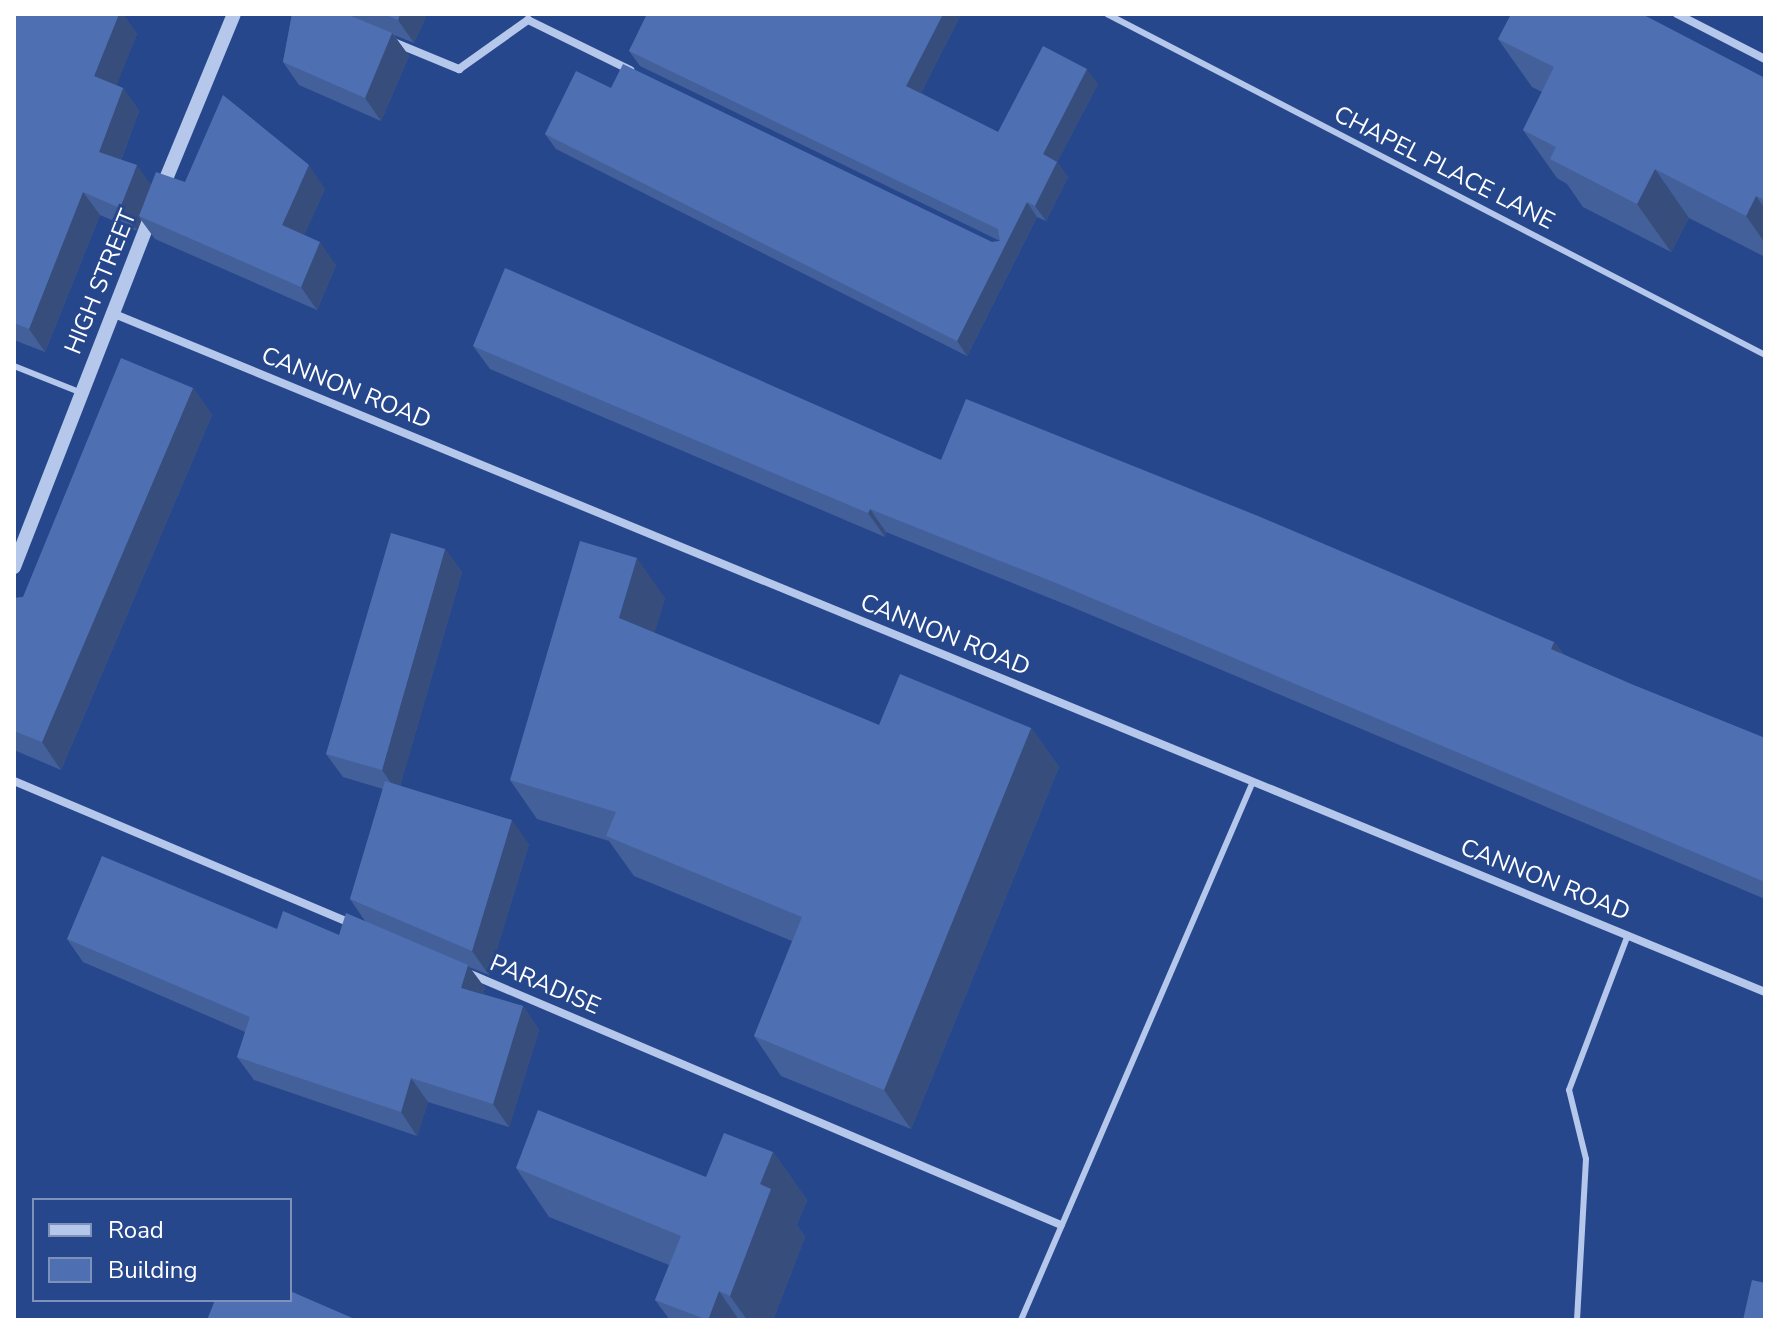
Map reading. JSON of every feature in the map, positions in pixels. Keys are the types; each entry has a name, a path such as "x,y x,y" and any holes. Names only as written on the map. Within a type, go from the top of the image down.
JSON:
{"street":[{"name":"HIGH STREET","path":"14,567 111,313 234,14"},
{"path":"1677,14 1765,59"},
{"path":"378,36 459,69 528,20 640,75"},
{"name":"CANNON ROAD","path":"111,313 1252,784 1765,992"},
{"path":"14,781 365,930"},
{"name":"PARADISE","path":"452,967 1061,1225"}],"lane":[{"name":"CHAPEL PLACE LANE","path":"1107,14 1765,355"},
{"path":"14,366 82,393"},
{"path":"1021,1320 1252,784"},
{"path":"1577,1320 1586,1159 1569,1090 1628,935"}],"building":[{"path":"14,14 119,14 94,76 123,88 99,152 137,165 120,208 83,192 29,329 14,323"},
{"path":"292,14 346,14 392,33 365,98 283,62"},
{"path":"384,14 400,14 398,20"},
{"path":"647,14 943,14 906,86 998,132 1043,46 1087,69 1043,154 1057,162 1035,206 1027,202 957,341 545,134 576,71 611,88 623,64 992,242 1000,241 998,229 629,51"},
{"path":"1511,14 1642,14 1765,78 1765,200 1756,196 1746,216 1655,169 1637,204 1550,159 1556,147 1523,130 1554,67 1498,39"},
{"path":"223,95 309,165 282,225 320,242 301,287 139,216 156,172 185,182"},
{"path":"505,268 941,460 966,399 1258,516 1554,642 1551,649 1765,738 1765,882 1056,583 870,509 868,513 473,346"},
{"path":"121,358 193,388 42,742 14,731 14,598 23,597"},
{"path":"391,533 445,549 382,770 326,754"},
{"path":"580,541 637,558 619,618 879,725 900,674 1031,728 884,1090 754,1036 802,917 606,836 616,812 510,780"},
{"path":"385,781 512,820 472,951 350,899"},
{"path":"102,856 277,929 283,911 339,935 346,913 468,965 461,988 523,1006 493,1104 411,1078 401,1112 237,1057 250,1017 67,939"},
{"path":"538,1110 706,1177 724,1133 773,1152 760,1184 771,1189 730,1296 719,1291 708,1320 655,1300 681,1236 516,1168"},
{"path":"1752,1280 1765,1283 1765,1320 1743,1320"},
{"path":"292,1292 357,1320 207,1320 214,1302 292,1302"}]}
